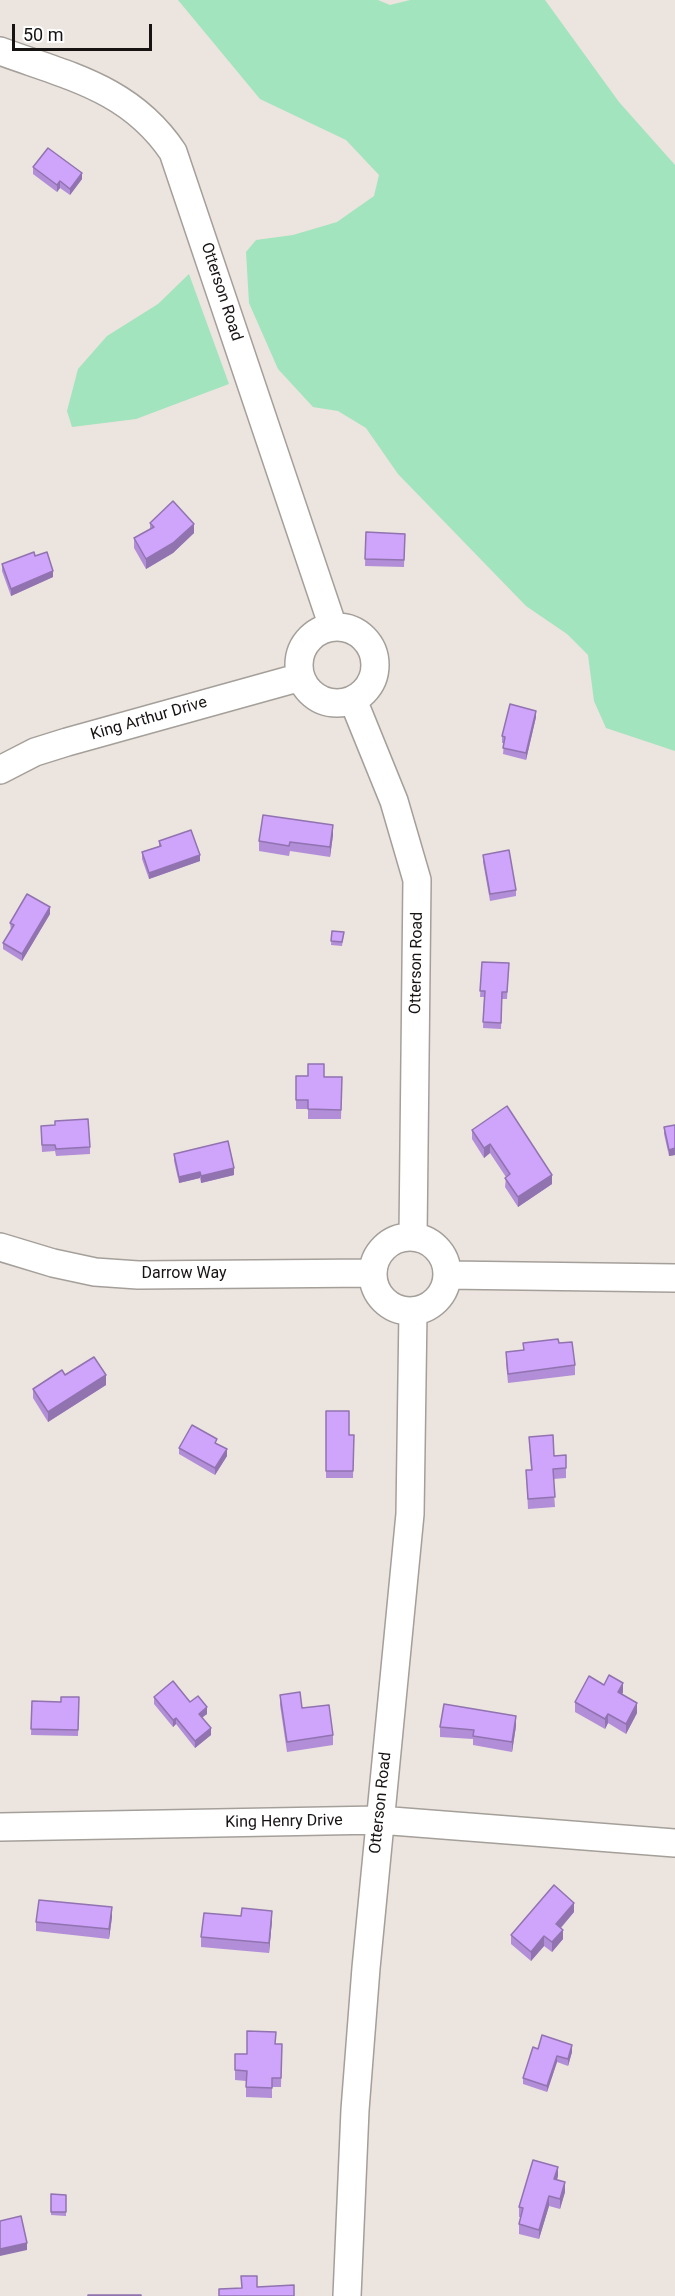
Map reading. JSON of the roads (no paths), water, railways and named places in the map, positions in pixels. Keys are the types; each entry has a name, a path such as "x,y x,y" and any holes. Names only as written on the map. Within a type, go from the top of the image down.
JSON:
{"street":[{"name":"Otterson Road","path":"0,51 98,87 120,98 159,131 173,152 333,627"},
{"path":"333,627 356,632 366,639 374,655 375,673 371,684 353,700 343,704 321,700 312,695 301,677 300,655 305,645 322,630 333,627"},
{"name":"King Arthur Drive","path":"0,770 35,752 67,742 301,677"},
{"name":"Otterson Road","path":"353,700 394,801 417,880 413,1236"},
{"path":"413,1236 422,1238 438,1249 443,1256 447,1275 446,1284 437,1299 430,1305 413,1311 396,1309 381,1298 376,1291 372,1274 374,1263 384,1246 393,1240 413,1236"},
{"name":"Darrow Way","path":"0,1247 53,1263 95,1272 138,1275 372,1274"},
{"path":"447,1275 675,1278"},
{"name":"Otterson Road","path":"347,2296 355,2110 379,1820 408,1534 413,1311"},
{"name":"King Henry Drive","path":"0,1827 379,1820 675,1843"}]}
